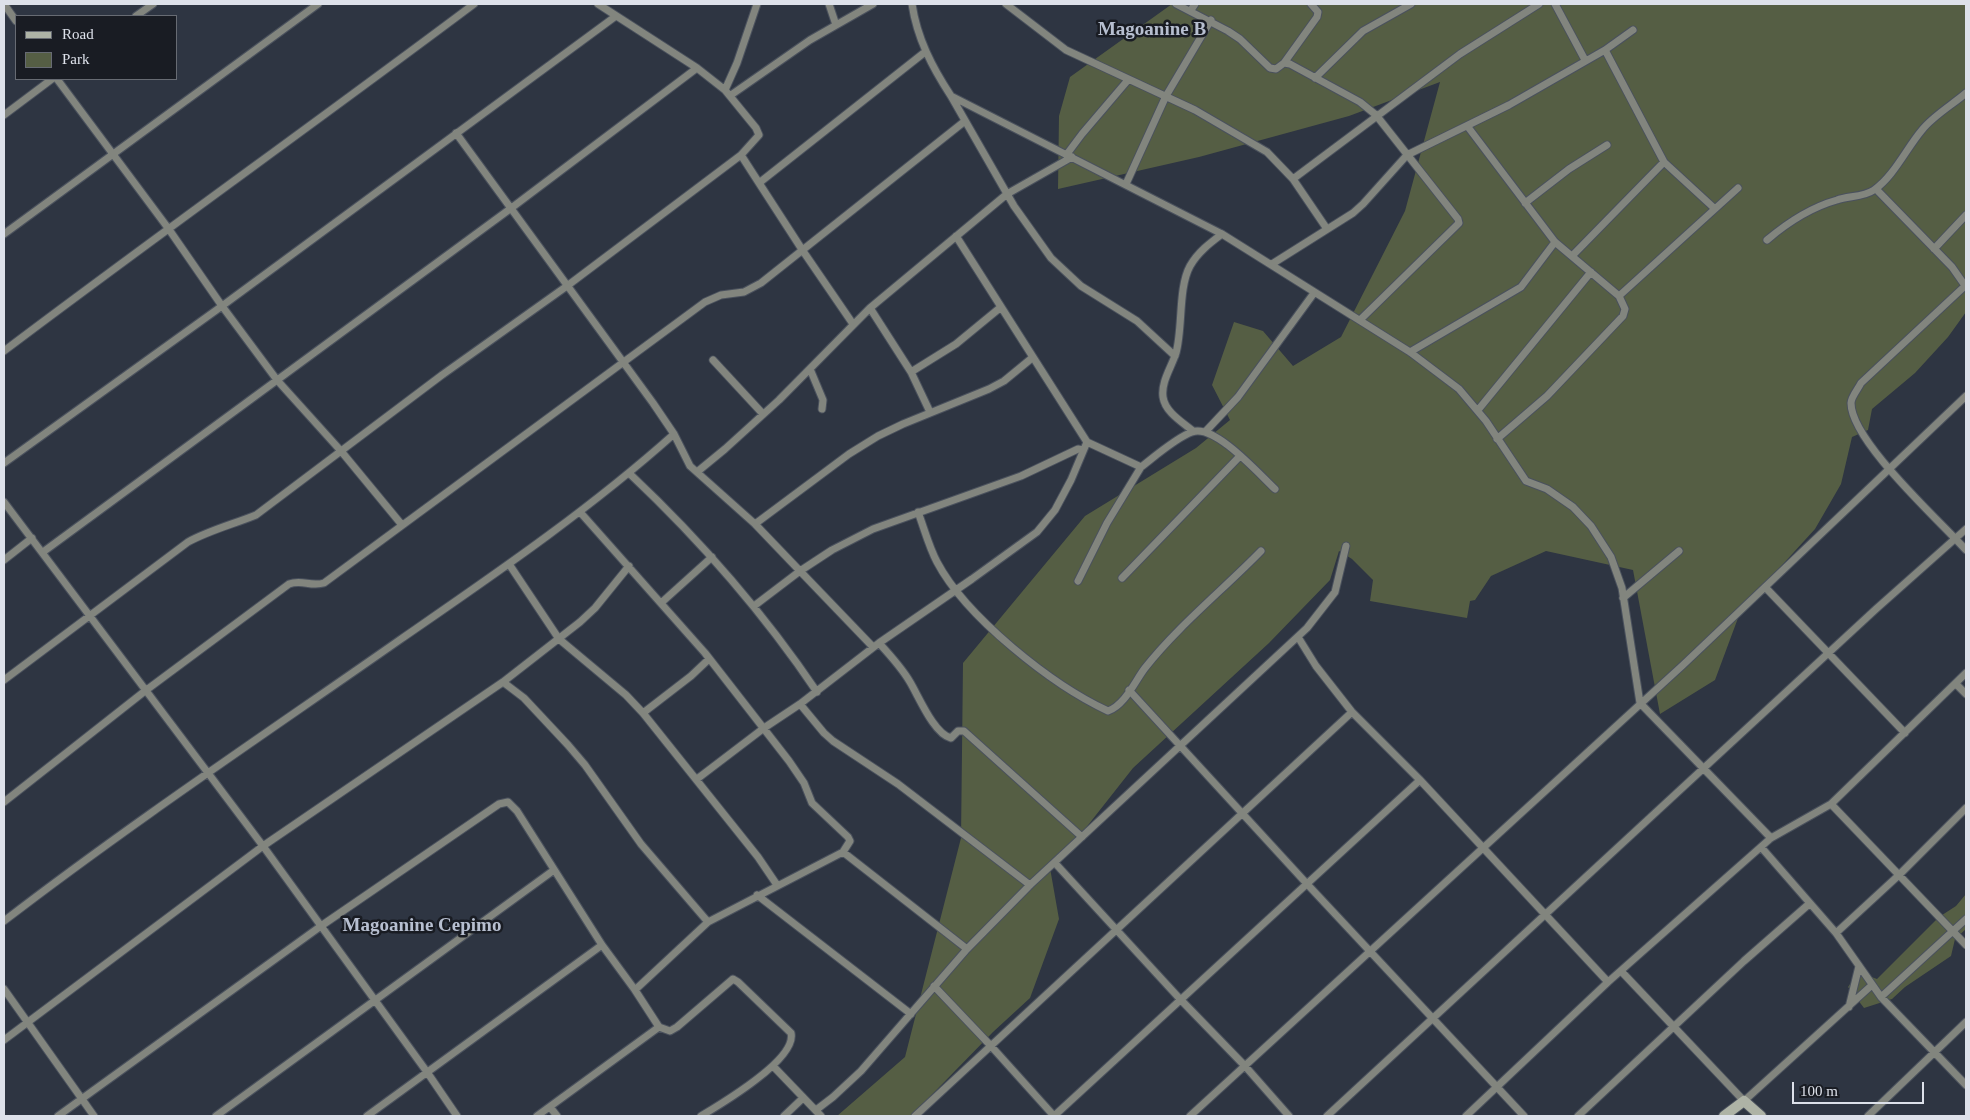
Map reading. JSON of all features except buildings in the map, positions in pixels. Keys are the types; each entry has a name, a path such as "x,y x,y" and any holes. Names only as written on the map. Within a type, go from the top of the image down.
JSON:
{"street":[{"path":"4,4 15,20"},
{"path":"137,15 153,4"},
{"path":"4,234 318,4"},
{"path":"4,351 168,228 474,4"},
{"path":"4,680 188,542 208,532 256,514 442,375 567,286 741,155 759,136 756,128 728,92 697,68 598,4"},
{"path":"728,92 757,4"},
{"path":"829,4 836,25"},
{"path":"728,92 810,40 873,4"},
{"path":"912,4 915,21 926,52 1007,194 1051,258 1081,286 1137,321 1175,356"},
{"path":"1006,4 1066,50 1196,110 1267,152 1293,179 1327,229"},
{"path":"1176,4 1193,7 1240,39 1270,68 1276,69 1284,63 1318,17 1318,12 1311,4"},
{"path":"1315,78 1363,31 1411,4"},
{"path":"1293,179 1376,115 1460,54 1538,4"},
{"path":"1556,4 1585,60"},
{"path":"4,463 222,306 616,16"},
{"path":"1126,184 1166,96 1211,20"},
{"path":"1272,264 1363,204 1407,155 1468,127 1605,50 1633,30"},
{"path":"1605,50 1664,162 1714,208"},
{"path":"759,182 926,52"},
{"path":"1284,63 1290,64 1360,102 1376,115 1458,219 1459,223 1360,320"},
{"path":"44,552 510,209 697,68"},
{"path":"4,115 51,80"},
{"path":"58,80 168,228 222,306 277,380 341,451 402,525"},
{"path":"696,472 725,449 763,414 870,308 1007,194 1069,156 1082,134 1128,80"},
{"path":"1767,240 1782,227 1808,212 1835,200 1876,189 1923,128 1966,93"},
{"path":"951,96 1222,234 1410,352 1459,389 1478,410 1526,481 1547,489 1573,507 1591,526 1611,557 1622,588 1640,703 1771,838"},
{"path":"4,802 145,691 288,584 296,581 315,586 324,584 622,362 706,302 721,295 754,289 965,121"},
{"path":"1468,127 1555,242 1619,296 1625,309 1624,316 1547,396 1497,439"},
{"path":"456,134 674,434 685,456 696,472 756,524 800,571 896,662 931,718 944,735 951,738 958,731 964,732 1082,837"},
{"path":"1525,203 1570,169 1607,145"},
{"path":"741,155 803,251 854,324"},
{"path":"1572,256 1664,162"},
{"path":"1619,296 1738,188"},
{"path":"1876,189 1952,267 1966,286 1861,383 1851,402 1854,417 1859,429 1890,470 1966,550"},
{"path":"1934,248 1966,215"},
{"path":"1193,431 1168,409 1163,399 1165,380 1179,341 1182,306 1189,268 1205,246 1222,234"},
{"path":"956,236 1001,306 1085,446 1141,467"},
{"path":"1410,352 1521,288 1555,242"},
{"path":"1478,410 1591,272"},
{"path":"1206,431 1238,397 1314,293"},
{"path":"911,372 956,344 1001,306"},
{"path":"870,308 911,372 930,412"},
{"path":"756,524 849,454 886,432 997,385 1032,358"},
{"path":"713,360 763,414"},
{"path":"810,369 822,400 822,409"},
{"path":"1190,1116 1640,703 1890,470 1966,396"},
{"path":"1078,582 1107,523 1141,467 1193,431 1206,431 1240,456 1274,489"},
{"path":"4,921 49,886 509,564 630,474 674,434"},
{"path":"754,606 800,571 855,538 918,512 1021,476 1085,446"},
{"path":"697,779 764,728 817,692 876,645 1019,546 1043,525 1055,510 1071,480 1085,446"},
{"path":"1122,578 1240,456"},
{"path":"630,474 712,556 754,606 817,692"},
{"path":"4,502 44,552 145,691 262,846 457,1116"},
{"path":"580,512 709,659 764,728 804,783 812,803 850,841 843,852 708,922 635,990"},
{"path":"918,512 937,562 956,590 987,626 1041,670 1108,710 1113,709 1167,644 1261,551"},
{"path":"1327,1116 1966,528"},
{"path":"4,560 32,538"},
{"path":"773,1066 818,1113 861,1070 967,949 1030,885 1298,637 1329,602 1335,592 1346,546"},
{"path":"1623,598 1679,551"},
{"path":"661,603 712,556"},
{"path":"509,564 559,639 620,690 643,713 758,856 777,885"},
{"path":"4,1040 262,846 503,682 559,639 595,608 629,566"},
{"path":"1765,587 1905,733"},
{"path":"1298,637 1316,666 1352,712 1420,780 1608,982"},
{"path":"643,713 685,681 709,659"},
{"path":"1466,1116 1608,982 1771,838 1831,804 1966,673"},
{"path":"503,682 524,698 568,745 585,765 641,844 708,922"},
{"path":"1956,684 1966,694"},
{"path":"1129,690 1524,1116"},
{"path":"800,704 824,733 834,741 898,784 1030,885"},
{"path":"914,1116 1118,931 1352,712"},
{"path":"934,986 1054,1116 1180,999 1308,885 1420,780"},
{"path":"58,1116 321,926 503,802 508,802 517,811 602,944 659,1027 670,1031 677,1027 733,979 791,1033 791,1042 773,1066 743,1089 701,1116"},
{"path":"1831,804 1966,945"},
{"path":"1836,933 1899,875 1966,808"},
{"path":"1761,847 1836,933 1881,997 1933,1053 1966,1085"},
{"path":"843,852 967,949"},
{"path":"1055,863 1180,999 1245,1066 1289,1116"},
{"path":"216,1116 554,870"},
{"path":"758,895 911,1014"},
{"path":"1578,1116 1809,904"},
{"path":"1881,997 1966,918"},
{"path":"367,1116 602,944"},
{"path":"1849,1008 1859,966"},
{"path":"1621,971 1744,1101 1761,1116"},
{"path":"1724,1116 1744,1101 1849,1008 1872,985"},
{"path":"4,989 94,1116"},
{"path":"1868,1116 1966,1022"},
{"path":"537,1116 659,1027"},
{"path":"784,1116 803,1098"},
{"path":"550,1107 557,1116"}],"green space":[{"path":"1172,4 1966,4 1966,312 1948,337 1915,373 1872,409 1868,430 1852,437 1841,484 1815,529 1741,610 1715,680 1660,714 1633,570 1546,551 1491,576 1475,600 1470,601 1467,618 1370,601 1373,580 1352,559 1339,551 1330,580 1269,643 1133,768 1070,848 1050,868 1059,919 1030,998 993,1032 911,1116 837,1116 905,1057 961,838 963,663 1085,516 1196,448 1230,420 1212,385 1234,322 1263,331 1293,366 1341,337 1405,211 1440,82 1349,116 1199,157 1058,189 1059,116 1070,77"},
{"path":"1966,894 1966,929 1955,939 1951,956 1905,987 1892,999 1864,1008 1848,987 1858,972 1877,979 1939,917 1956,906"}],"district":[{"name":"Magoanine B","path":"1152,30"},
{"name":"Magoanine Cepimo","path":"422,926"}]}
